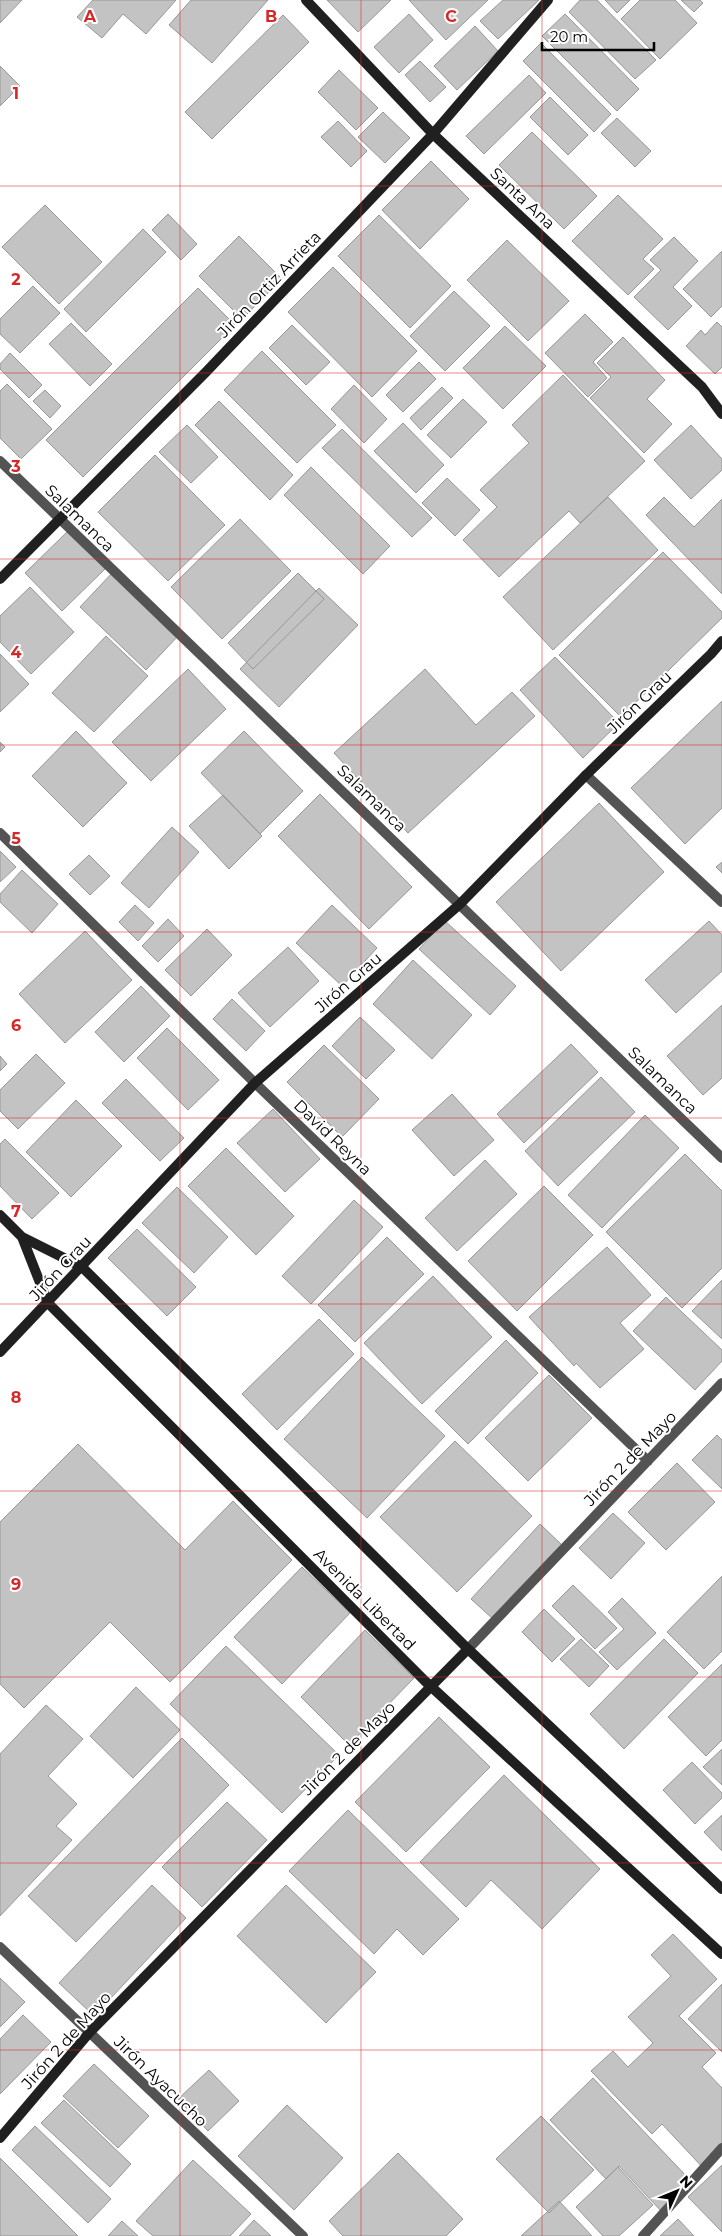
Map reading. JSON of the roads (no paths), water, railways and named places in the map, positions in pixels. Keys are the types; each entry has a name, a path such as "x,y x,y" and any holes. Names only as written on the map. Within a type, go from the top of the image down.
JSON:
{"main road":[{"name":"Santa Ana","path":"306,0 432,134 702,387 722,414"},
{"name":"Jirón Ortiz Arrieta","path":"0,579 206,372 432,134 548,0"},
{"name":"Jirón Grau","path":"0,1352 255,1082 460,904 586,775 722,641"},
{"name":"Avenida Libertad","path":"0,1215 22,1237 82,1267 468,1648 722,1889"},
{"name":"Avenida Libertad","path":"22,1237 48,1303 431,1686 722,1954"},
{"name":"Jirón 2 de Mayo","path":"0,2138 89,2033 468,1648"}],"street":[{"name":"Salamanca","path":"0,461 722,1158"},
{"path":"586,775 722,902"},
{"name":"David Reyna","path":"0,833 648,1461"},
{"name":"Jirón 2 de Mayo","path":"468,1648 722,1383"},
{"name":"Jirón Ayacucho","path":"0,1947 302,2236"},
{"path":"642,2236 722,2148"}]}
